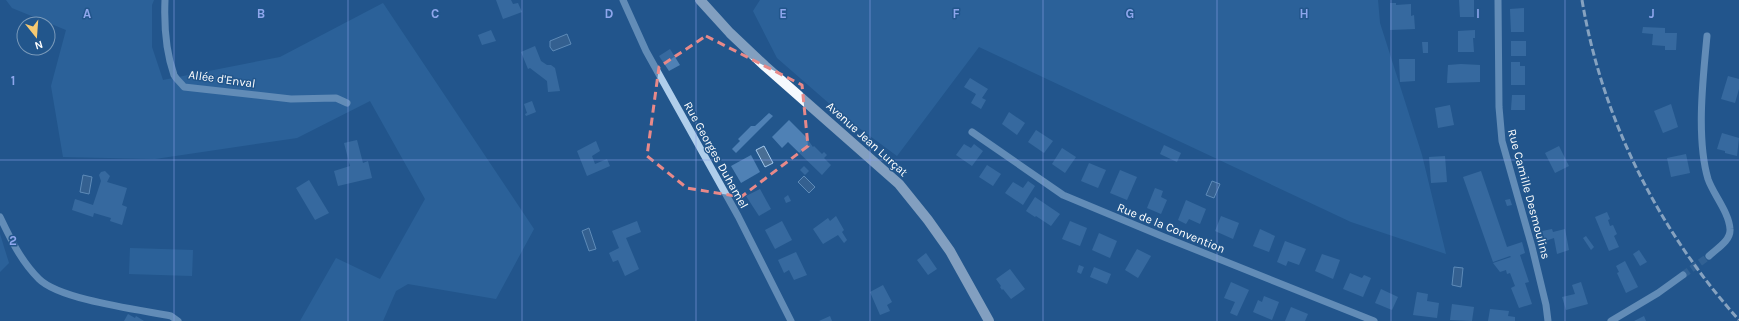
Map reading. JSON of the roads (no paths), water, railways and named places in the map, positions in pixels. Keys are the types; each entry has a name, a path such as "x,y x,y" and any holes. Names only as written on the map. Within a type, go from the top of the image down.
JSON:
{"main road":[{"name":"Avenue Jean Lurçat","path":"700,0 730,33 765,66 899,184 950,250 989,321"}],"street":[{"name":"Allée d'Enval","path":"165,0 164,27 174,76 184,87 291,100 336,98 347,103"},
{"name":"Rue Georges Duhamel","path":"623,0 646,51 738,216 791,321"},
{"name":"Rue Camille Desmoulins","path":"1498,0 1499,107 1502,142 1532,247 1546,305 1548,321"},
{"path":"1707,36 1702,84 1702,150 1708,179 1728,219 1731,230 1727,240 1709,256"},
{"name":"Rue de la Convention","path":"972,132 1063,195 1374,321"},
{"path":"0,217 19,256 40,281 69,295 171,316 178,321"},
{"path":"1611,321 1658,293 1683,275"}],"tunnel":[{"path":"1683,275 1709,256"}],"railway":[{"path":"1582,0 1591,44 1604,88 1619,130 1638,171 1659,211 1684,249 1710,286 1739,320"}]}
